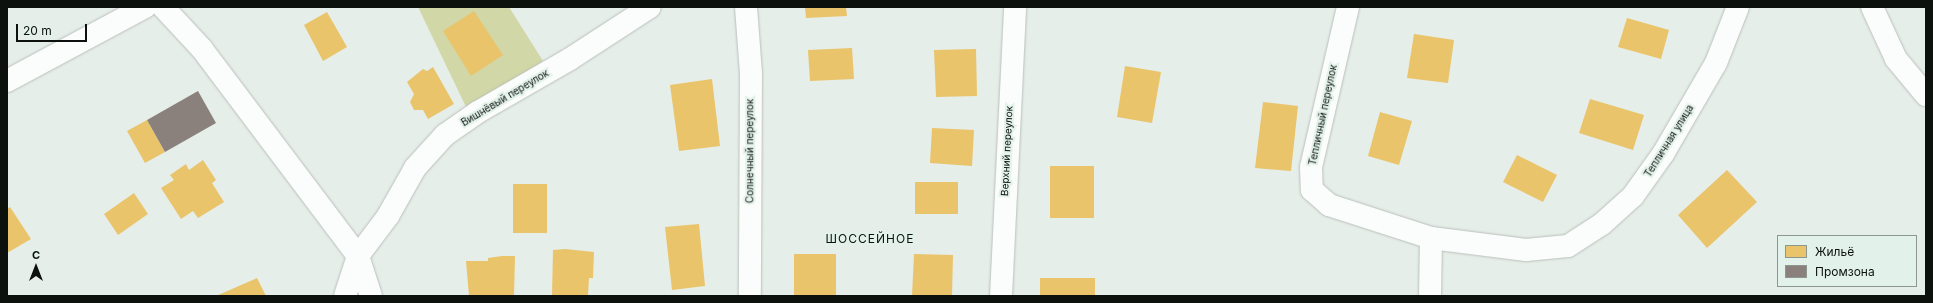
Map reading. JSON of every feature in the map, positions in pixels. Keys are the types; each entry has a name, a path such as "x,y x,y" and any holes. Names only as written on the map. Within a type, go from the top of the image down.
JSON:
{"street":[{"path":"7,81 145,7"},
{"path":"163,7 202,49 358,256 371,296"},
{"name":"Вишнёвый переулок","path":"345,296 358,256 388,216 415,168 445,135 478,112 570,59 650,7"},
{"name":"Солнечный переулок","path":"746,7 750,74 750,296"},
{"name":"Верхний переулок","path":"1001,296 1015,7"},
{"name":"Тепличный переулок","path":"1348,7 1311,167 1312,190 1329,205 1431,238"},
{"name":"Тепличная улица","path":"1431,238 1526,250 1568,246 1602,224 1633,196 1663,154 1716,63 1738,7"},
{"path":"1872,7 1896,59 1926,95"},
{"path":"1430,296 1431,238"}],"green space":[{"path":"418,7 509,7 543,61 467,109"}],"building: Жильё":[{"path":"805,7 846,7 847,16 806,18"},
{"path":"474,11 503,55 471,76 443,31"},
{"path":"327,12 347,47 323,61 304,25"},
{"path":"1627,18 1669,30 1661,59 1618,47"},
{"path":"1414,34 1454,40 1448,83 1407,78"},
{"path":"852,48 854,79 810,81 808,50"},
{"path":"976,49 977,96 936,97 934,50"},
{"path":"1125,66 1161,72 1152,123 1117,117"},
{"path":"433,67 454,104 428,119 423,110 414,110 410,102 414,94 407,82 423,69 427,71"},
{"path":"712,79 720,146 679,151 670,85"},
{"path":"1590,99 1644,115 1633,150 1579,133"},
{"path":"1263,102 1298,106 1291,171 1255,168"},
{"path":"1380,112 1412,121 1399,165 1368,156"},
{"path":"147,120 165,152 145,163 127,131"},
{"path":"932,128 974,130 972,166 930,163"},
{"path":"1517,155 1557,175 1543,202 1503,182"},
{"path":"203,160 216,180 212,183 224,202 198,218 193,211 181,219 161,188 174,180 170,175 186,164 189,170"},
{"path":"1050,166 1094,166 1094,218 1050,218"},
{"path":"1727,170 1757,202 1707,248 1678,215"},
{"path":"915,182 958,182 958,214 915,214"},
{"path":"513,184 547,184 547,233 513,233"},
{"path":"134,193 148,214 118,235 104,214"},
{"path":"10,207 31,239 7,253 7,209"},
{"path":"699,224 705,286 672,290 665,227"},
{"path":"565,249 594,252 593,278 589,278 588,296 552,296 553,250"},
{"path":"794,254 836,254 836,296 794,296"},
{"path":"914,254 953,255 952,296 912,296"},
{"path":"515,256 514,296 469,296 466,261 488,261 488,258"},
{"path":"257,278 266,296 216,296"},
{"path":"1040,278 1095,278 1095,296 1040,296"}],"building: Промзона":[{"path":"198,91 216,123 165,152 147,120"}],"district":[{"name":"ШОССЕЙНОЕ","path":"870,239"}]}
